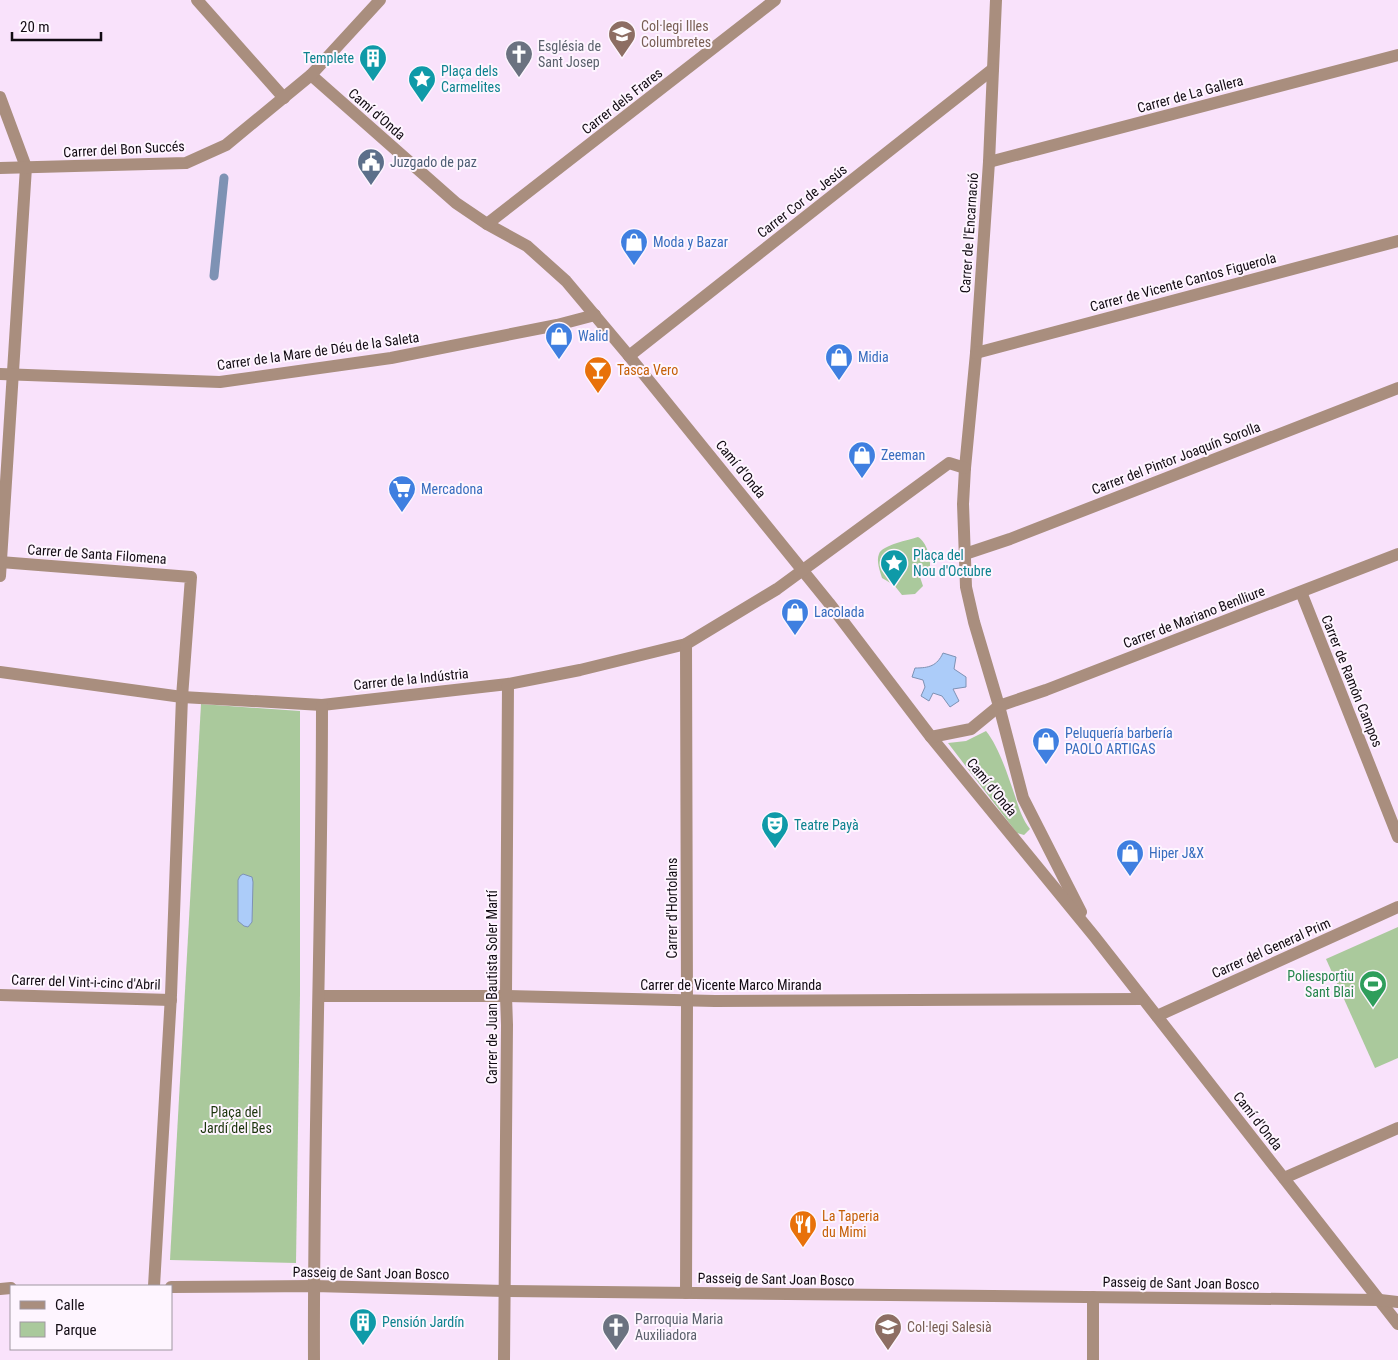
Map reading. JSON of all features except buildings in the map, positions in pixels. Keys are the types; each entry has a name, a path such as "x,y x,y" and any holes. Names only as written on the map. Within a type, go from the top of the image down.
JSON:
{"street":[{"path":"197,0 284,98"},
{"name":"Carrer dels Frares","path":"487,224 775,0"},
{"name":"Carrer de l'Encarnació","path":"965,468 976,353 989,162 996,0"},
{"name":"Carrer del Bon Succés","path":"0,168 186,163 226,146 311,75 374,3"},
{"name":"Carrer de La Gallera","path":"989,162 1398,55"},
{"name":"Carrer Cor de Jesús","path":"629,356 993,69"},
{"name":"Camí d'Onda","path":"311,75 456,203 487,224 527,246 566,281 829,603 932,737 1094,936 1398,1324"},
{"path":"0,97 26,168 6,374 0,576"},
{"name":"Carrer de Vicente Cantos Figuerola","path":"976,353 1398,241"},
{"name":"Carrer de la Mare de Déu de la Saleta","path":"6,374 220,382 391,358 557,325 595,315"},
{"name":"Carrer del Pintor Joaquín Sorolla","path":"965,554 1398,388"},
{"path":"802,571 949,463 965,468 963,504 966,587 1000,706 971,729 932,737"},
{"name":"Carrer de Mariano Benlliure","path":"1000,706 1398,554"},
{"name":"Carrer de Santa Filomena","path":"0,562 191,577 182,697"},
{"name":"Carrer de la Indústria","path":"0,672 182,697 322,704 508,684 580,670 686,644 777,589 802,571"},
{"name":"Carrer de Ramón Campos","path":"1301,592 1398,837"},
{"name":"Carrer d'Hortolans","path":"686,644 686,1293"},
{"name":"Carrer de Juan Bautista Soler Martí","path":"504,1360 508,684"},
{"path":"154,1285 171,1000 182,697"},
{"path":"314,1360 322,704"},
{"name":"Camí d'Onda","path":"1000,706 1023,798 1094,936"},
{"name":"Carrer del General Prim","path":"1157,1016 1398,907"},
{"name":"Carrer del Vint-i-cinc d'Abril","path":"0,995 171,1000"},
{"name":"Carrer de Vicente Marco Miranda","path":"319,996 506,996 687,1001 1143,999"},
{"path":"1284,1178 1398,1128"},
{"name":"Passeig de Sant Joan Bosco","path":"172,1287 314,1286 504,1291 1380,1300 1398,1302"},
{"path":"1093,1297 1093,1360"}],"green space":[{"path":"918,537 928,551 930,568 921,571 920,577 923,586 915,594 902,595 894,585 882,578 878,557 885,548"},
{"name":"Plaça del Jardí del Bes","path":"201,704 300,711 300,994 296,1263 170,1260"},
{"path":"986,731 999,753 1021,813 1030,829 1024,835 1017,833 948,743 966,741"},
{"name":"Poliesportiu Sant Blai","path":"1398,927 1398,1058 1375,1068 1326,959"}],"water":[{"path":"943,653 956,657 954,669 966,677 966,687 953,689 959,701 950,707 942,696 933,693 929,701 921,696 925,687 923,680 912,677 915,668 932,665 938,661"},
{"path":"243,874 252,877 253,882 252,922 248,927 238,921 238,880"}],"waterway":[{"path":"214,276 224,178"}],"place":[{"name":"Col·legi Illes Columbretes","path":"622,58"},
{"name":"Església de Sant Josep","path":"519,78"},
{"name":"Templete","path":"373,82"},
{"name":"Plaça dels Carmelites","path":"422,103"},
{"name":"Juzgado de paz","path":"371,186"},
{"name":"Moda y Bazar","path":"634,266"},
{"name":"Walid","path":"559,360"},
{"name":"Midia","path":"839,381"},
{"name":"Tasca Vero","path":"598,394"},
{"name":"Zeeman","path":"862,479"},
{"name":"Mercadona","path":"402,513"},
{"name":"Plaça del Nou d'Octubre","path":"894,587"},
{"name":"Lacolada","path":"795,636"},
{"name":"Peluquería barbería PAOLO ARTIGAS","path":"1046,765"},
{"name":"Teatre Payà","path":"775,849"},
{"name":"Hiper J&X","path":"1130,877"},
{"name":"Poliesportiu Sant Blai","path":"1373,1008"},
{"name":"La Taperia du Mimi","path":"803,1248"},
{"name":"Pensión Jardín","path":"363,1346"},
{"name":"Parroquia Maria Auxiliadora","path":"616,1351"},
{"name":"Col·legi Salesià","path":"888,1351"}]}
